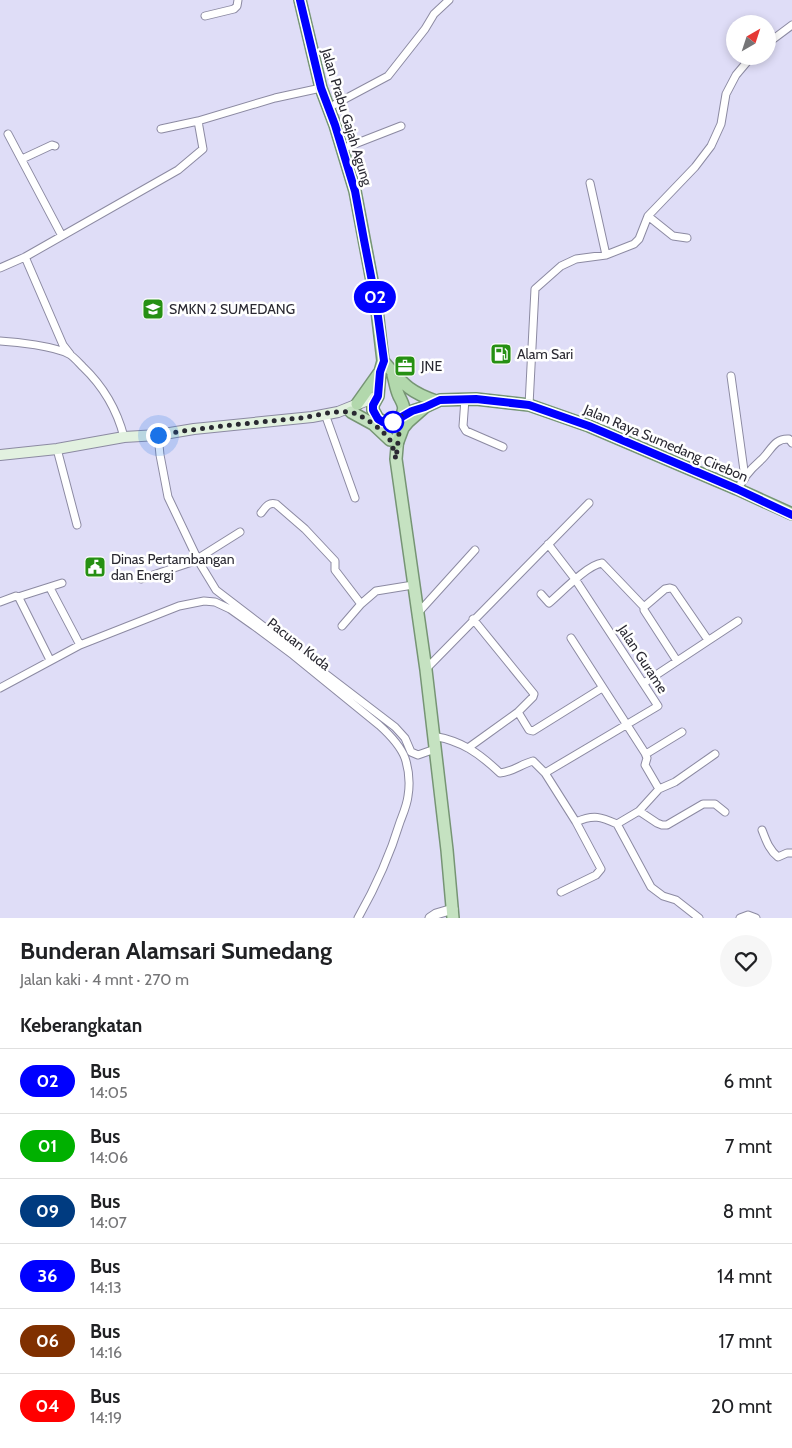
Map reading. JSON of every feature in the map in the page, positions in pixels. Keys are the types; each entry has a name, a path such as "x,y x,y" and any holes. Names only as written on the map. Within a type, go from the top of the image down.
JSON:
{"highway":[{"name":"Jalan Prabu Gajah Agung","path":"300,0 321,88 355,191 376,302 382,367 378,396"},
{"path":"354,408 382,367 392,371 407,388 424,402"},
{"path":"392,371 404,408 401,416"},
{"path":"391,392 399,396 424,402 393,422 383,422 378,419 373,410 373,405 382,393 391,392"},
{"name":"Jalan Raya Sumedang Cirebon","path":"424,402 465,399 529,405 589,426 792,514"},
{"path":"393,442 424,402"}],"main road":[{"path":"0,455 57,449 124,437 158,435 326,414 354,408 378,396"},
{"path":"354,408 378,419 393,442 426,670 453,913"},
{"path":"354,408 393,442"},
{"path":"393,442 401,416"}],"street":[{"path":"205,16 234,9 238,6 238,0"},
{"path":"328,108 388,76 425,29 434,14 449,0"},
{"path":"776,37 792,25"},
{"path":"529,405 535,289 560,266 576,259 606,255 634,244 639,239 648,216 695,167 711,146 721,124 726,94 736,75 744,65"},
{"path":"161,129 198,121 275,98 321,88"},
{"path":"0,268 25,257 178,170 199,154 204,146 198,121"},
{"path":"342,149 401,126"},
{"path":"8,134 62,236"},
{"path":"22,158 52,145 55,146"},
{"path":"590,183 606,255"},
{"path":"648,216 674,236 687,238"},
{"path":"25,257 63,345 70,355 96,379 106,394 116,414 124,437"},
{"path":"0,341 19,342 70,355"},
{"path":"731,376 745,478"},
{"path":"465,399 463,426 466,431 504,447"},
{"path":"326,414 355,498"},
{"path":"158,435 168,497 198,559 218,593 394,727 405,738 411,752 418,756 434,749"},
{"path":"737,489 752,466 762,459 770,448 783,439 789,439 792,443"},
{"path":"57,449 77,525"},
{"path":"261,513 270,503 276,504 305,529 335,561 335,570 361,604"},
{"path":"426,670 589,503"},
{"path":"141,579 198,559 240,532"},
{"name":"Jalan Gurame","path":"545,773 626,723 658,706 576,579 548,544"},
{"path":"417,613 475,550"},
{"path":"541,594 549,603 576,579 597,564 602,563 644,607 644,610 676,661"},
{"path":"0,602 62,583"},
{"path":"342,626 361,604 376,591 414,585"},
{"path":"50,588 80,646"},
{"path":"644,607 665,589 673,589 708,640"},
{"path":"18,597 50,660"},
{"name":"Pacuan Kuda","path":"0,688 50,660 80,646 180,606 204,601 215,602 230,609 293,655 390,735 406,762 410,782 408,798 395,838 375,886 358,918"},
{"path":"468,748 518,712 534,694 473,620"},
{"path":"644,683 738,621"},
{"path":"571,638 646,754 645,765 659,789"},
{"path":"518,712 529,730 533,731 602,688"},
{"path":"646,754 682,732"},
{"path":"433,736 451,739 481,754 500,773 508,772 533,761 545,773 576,822 601,869 596,875 561,892"},
{"path":"618,824 639,811 659,789 675,782 715,754"},
{"path":"639,811 662,825 667,825 703,804 715,804 725,812"},
{"path":"576,822 586,817 594,816 618,824 651,887 663,896 676,900 700,918"},
{"path":"762,830 766,841 775,855 778,857 792,853"},
{"path":"430,918 436,914 453,913"},
{"path":"740,918 748,914 756,918"}],"bus line":[{"name":"02","path":"300,0 321,88 335,125 355,191 376,302 384,361 380,372 378,396 373,405 373,410 378,419 383,422 393,422 401,416 440,400 476,399 529,405 589,426 737,489 792,515"}],"place":[{"name":"SMKN 2 SUMEDANG","path":"153,309"},
{"name":"Alam Sari","path":"501,354"},
{"name":"JNE","path":"405,366"},
{"name":"Dinas Pertambangan dan Energi","path":"95,567"}],"route":[{"path":"158,435 194,429 351,412 373,424 390,440 396,459 401,416 393,422"}]}
